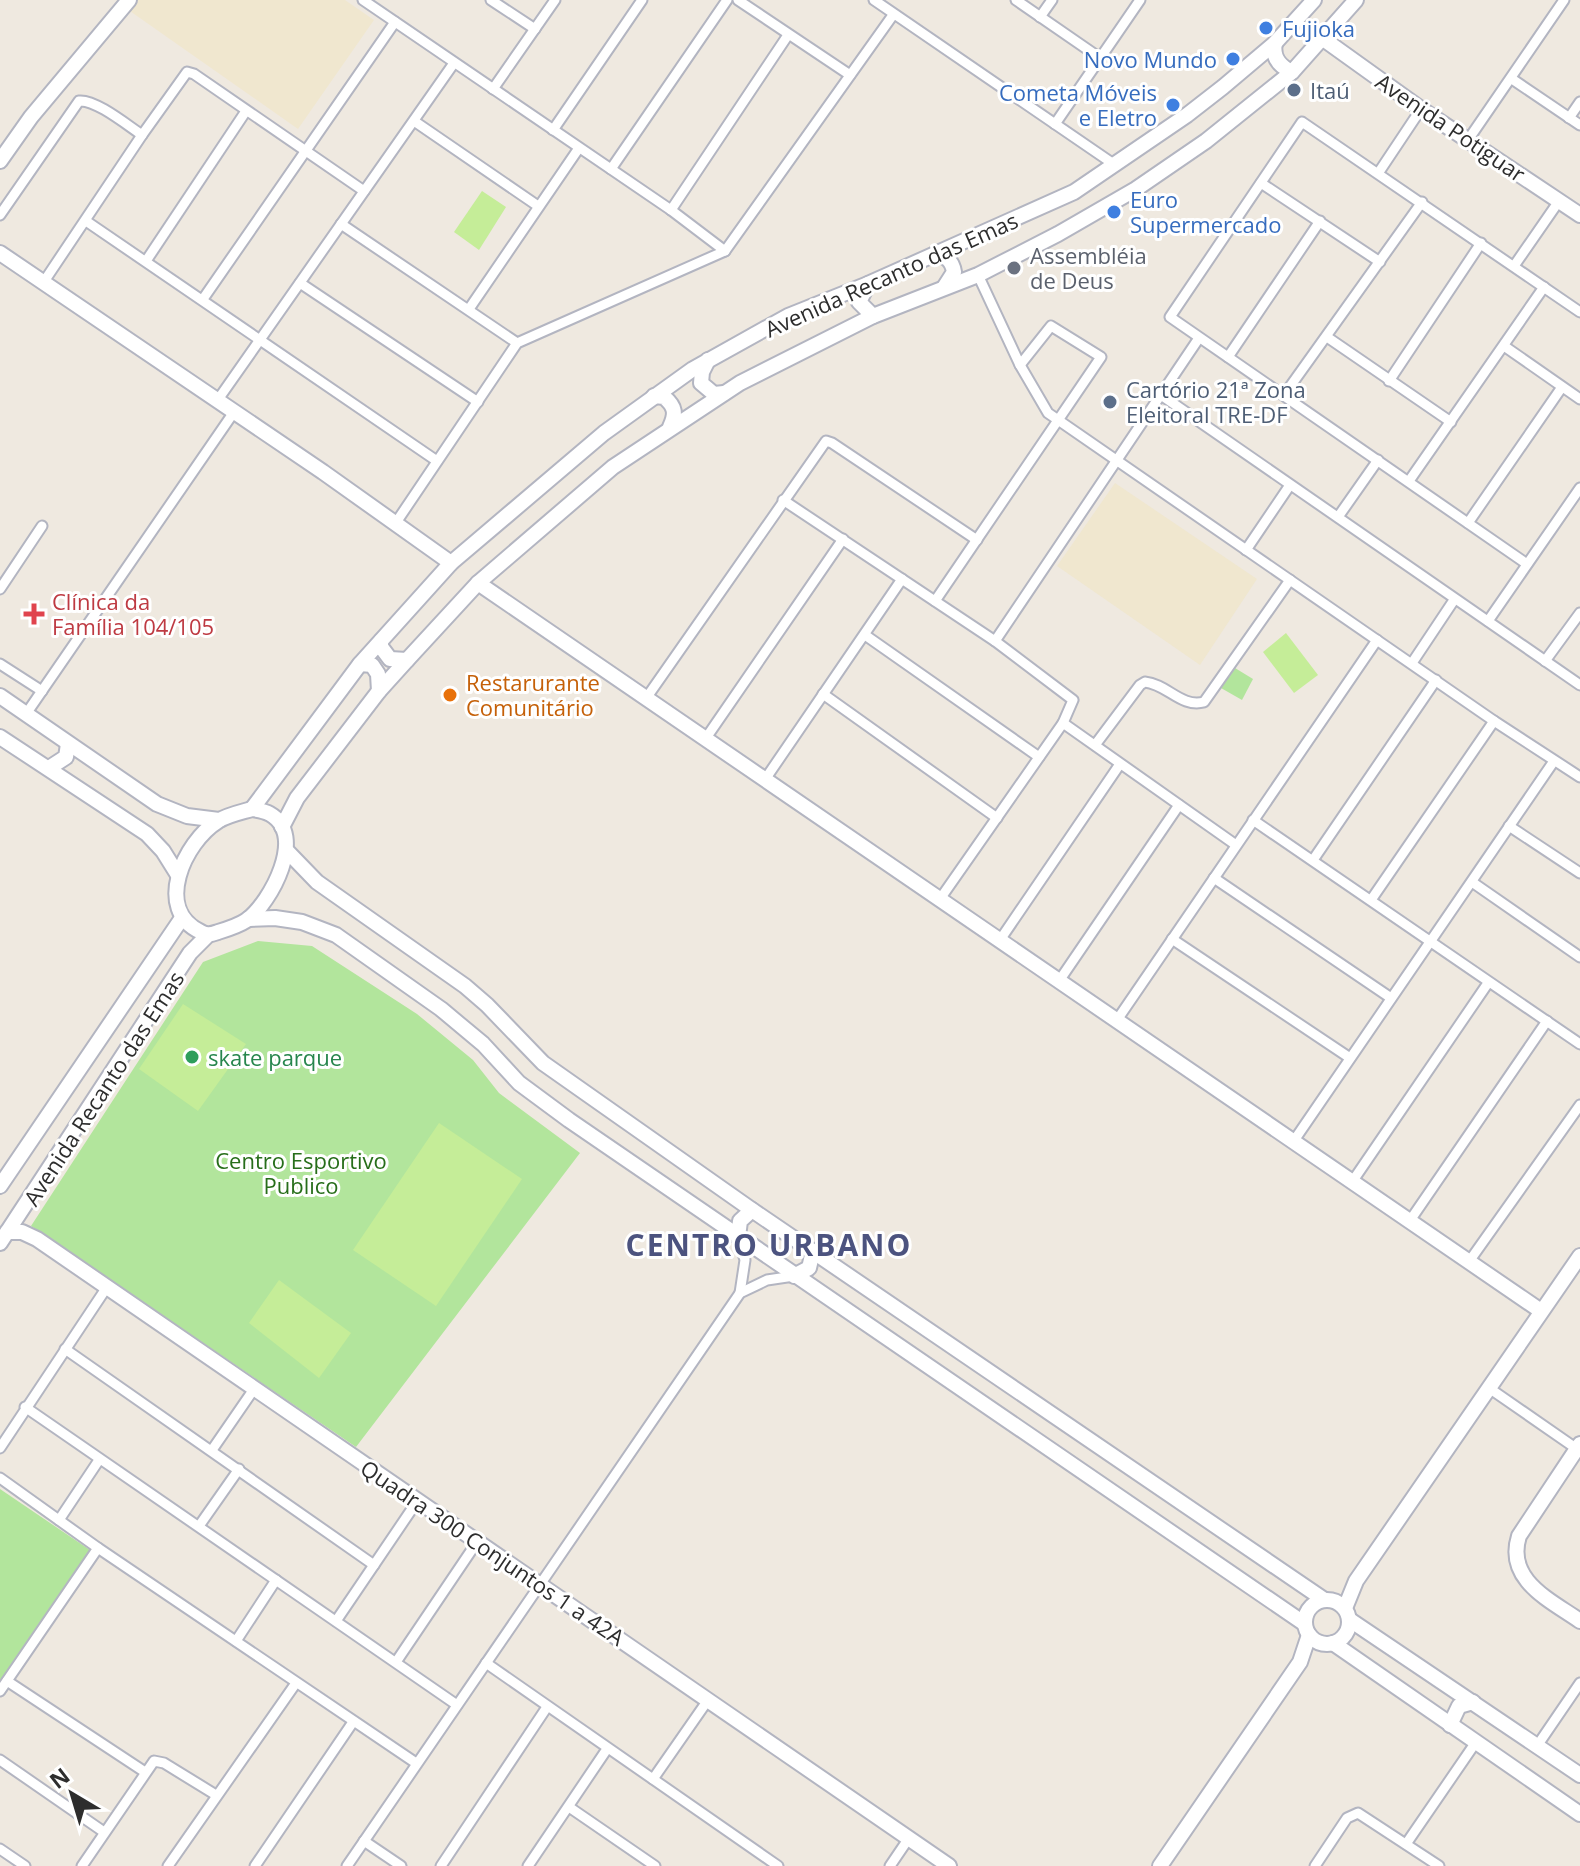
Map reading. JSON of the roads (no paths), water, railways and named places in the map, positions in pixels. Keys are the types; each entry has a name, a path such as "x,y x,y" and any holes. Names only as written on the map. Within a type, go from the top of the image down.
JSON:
{"main road":[{"path":"0,161 31,117 129,0"},
{"name":"Avenida Recanto das Emas","path":"252,809 360,664 451,563 563,465 654,396 709,360 788,316 868,284 1074,192 1187,115 1275,43 1314,0"},
{"name":"Avenida Recanto das Emas","path":"282,827 297,798 379,691 407,660 478,583 613,467 724,393 873,316 978,275 1136,189 1206,141 1292,72 1356,0"},
{"name":"Avenida Potiguar","path":"1322,38 1421,109 1580,215"},
{"path":"1275,43 1277,61 1292,72"},
{"path":"0,253 451,563"},
{"path":"935,254 947,258 953,267 954,272 945,286"},
{"path":"868,284 859,302 873,316"},
{"path":"709,360 702,372 701,383 710,392 724,393"},
{"path":"654,396 664,397 674,407 670,427"},
{"path":"478,583 1541,1311"},
{"path":"381,641 381,647 390,659 407,660"},
{"path":"360,664 372,665 377,671 379,691"},
{"path":"0,696 157,804 187,816 219,820 252,809 272,815 282,827 287,851 275,886 248,919"},
{"path":"0,737 147,834 163,851 178,875"},
{"path":"49,768 66,757 68,744"},
{"path":"219,820 194,846 178,875 176,904 182,918 199,932 208,935 248,919 275,918 302,922 336,935 441,1009 483,1044 519,1083 1307,1629 1316,1641 1329,1644 1580,1814"},
{"path":"287,851 317,882 465,986 543,1063 752,1210 1580,1775"},
{"name":"Avenida Recanto das Emas","path":"0,1186 182,918"},
{"name":"Avenida Recanto das Emas","path":"4,1238 190,953 208,935"},
{"path":"738,1237 740,1221 752,1210"},
{"name":"Quadra 300 Conjuntos 1 a 42A","path":"19,1217 37,1239"},
{"name":"Quadra 300 Conjuntos 1 a 42A","path":"4,1238 22,1232 37,1239 949,1866"},
{"path":"794,1276 809,1268 813,1251"},
{"path":"1338,1607 1580,1256"},
{"path":"1578,1447 1519,1536 1516,1558 1525,1580 1580,1621"},
{"path":"1163,1865 1300,1662 1308,1609 1338,1607"},
{"path":"1300,1662 1347,1633 1338,1607"},
{"path":"1450,1725 1459,1706 1473,1702"}],"street":[{"path":"363,0 671,210 725,251"},
{"path":"491,0 535,29"},
{"path":"493,89 555,0"},
{"path":"553,130 642,0"},
{"path":"611,169 727,0"},
{"path":"738,0 850,75"},
{"path":"874,0 1115,165"},
{"path":"1016,0 1100,58"},
{"path":"1040,17 1052,0"},
{"path":"1055,124 1140,0"},
{"path":"1468,140 1564,0"},
{"path":"395,524 517,343 725,251 893,15"},
{"path":"203,299 395,22"},
{"path":"671,210 788,35"},
{"path":"217,401 454,63"},
{"path":"43,283 187,72 364,191"},
{"path":"1512,79 1580,125"},
{"path":"0,215 79,101 94,104 142,135"},
{"path":"1569,118 1580,102"},
{"path":"1379,172 1421,109"},
{"path":"146,261 246,111"},
{"path":"414,121 538,206"},
{"path":"1527,564 1170,317 1302,122 1580,312"},
{"path":"469,309 579,148"},
{"path":"1261,183 1380,262"},
{"path":"1514,266 1559,201"},
{"path":"1284,395 1422,202"},
{"path":"86,221 437,461"},
{"path":"1228,357 1320,221"},
{"path":"341,224 517,343"},
{"path":"1389,381 1481,243"},
{"path":"978,275 1020,365 1044,408 1057,420 1580,777"},
{"path":"300,283 478,402"},
{"path":"1409,481 1544,287"},
{"path":"935,601 1101,357 1051,326 1020,365"},
{"path":"1327,337 1451,422"},
{"path":"995,641 1199,338"},
{"path":"1504,346 1580,399"},
{"path":"1468,523 1562,387"},
{"path":"1161,395 1580,685"},
{"path":"26,714 234,412"},
{"path":"647,697 822,444 829,441 977,540"},
{"path":"1338,517 1378,460"},
{"path":"1246,550 1290,485"},
{"path":"1488,621 1580,488"},
{"path":"783,500 995,641 1071,696 1073,703 1063,723 940,899"},
{"path":"0,589 42,526"},
{"path":"706,738 843,539"},
{"path":"766,778 902,579"},
{"path":"1095,745 1145,682 1159,685 1185,702 1204,702 1290,580"},
{"path":"1412,663 1454,600"},
{"path":"1545,661 1580,613"},
{"path":"865,635 1039,757"},
{"path":"1117,1020 1377,640"},
{"path":"0,664 42,691"},
{"path":"1313,860 1436,680"},
{"path":"823,694 997,818"},
{"path":"1371,900 1494,721"},
{"path":"1063,723 1236,845"},
{"path":"1293,1142 1554,761"},
{"path":"1000,940 1120,764"},
{"path":"1059,981 1179,805"},
{"path":"1253,820 1580,1044"},
{"path":"1509,826 1580,873"},
{"path":"1214,878 1391,998"},
{"path":"1472,882 1580,957"},
{"path":"1172,939 1350,1058"},
{"path":"1352,1182 1488,983"},
{"path":"1409,1222 1547,1021"},
{"path":"1468,1263 1580,1105"},
{"path":"347,1866 740,1293 745,1260 738,1237"},
{"path":"740,1293 767,1280 794,1276"},
{"path":"0,1448 107,1287"},
{"path":"65,1349 374,1565"},
{"path":"1489,1388 1578,1447"},
{"path":"212,1450 254,1389"},
{"path":"25,1407 457,1705"},
{"path":"59,1520 99,1460"},
{"path":"199,1526 239,1469"},
{"path":"0,1478 416,1763"},
{"path":"336,1621 418,1500"},
{"path":"396,1662 477,1542"},
{"path":"0,1691 98,1548"},
{"path":"236,1641 276,1580"},
{"path":"486,1663 778,1866"},
{"path":"7,1681 145,1772"},
{"path":"168,1866 296,1683"},
{"path":"1537,1746 1580,1683"},
{"path":"653,1779 708,1700"},
{"path":"441,1866 547,1707"},
{"path":"255,1866 353,1722"},
{"path":"1406,1844 1476,1742"},
{"path":"528,1866 607,1749"},
{"path":"0,1760 104,1832"},
{"path":"82,1866 145,1772 158,1760 216,1795"},
{"path":"569,1807 655,1866"},
{"path":"1315,1866 1347,1818 1362,1813 1439,1866"},
{"path":"890,1866 909,1838"},
{"path":"364,1841 401,1866"},
{"path":"0,1849 25,1866"}],"place":[{"name":"Fujioka","path":"1266,28"},
{"name":"Novo Mundo","path":"1233,59"},
{"name":"Itaú","path":"1294,90"},
{"name":"Cometa Móveis e Eletro","path":"1173,105"},
{"name":"Euro Supermercado","path":"1114,212"},
{"name":"Assembléia de Deus","path":"1014,268"},
{"name":"Cartório 21ª Zona Eleitoral TRE-DF","path":"1110,402"},
{"name":"Clínica da Família 104/105","path":"34,614"},
{"name":"Restarurante Comunitário","path":"450,695"},
{"name":"skate parque","path":"192,1057"}],"district":[{"name":"CENTRO URBANO","path":"769,1244"}],"park label":[{"name":"Centro Esportivo Publico","path":"301,1172"}]}
